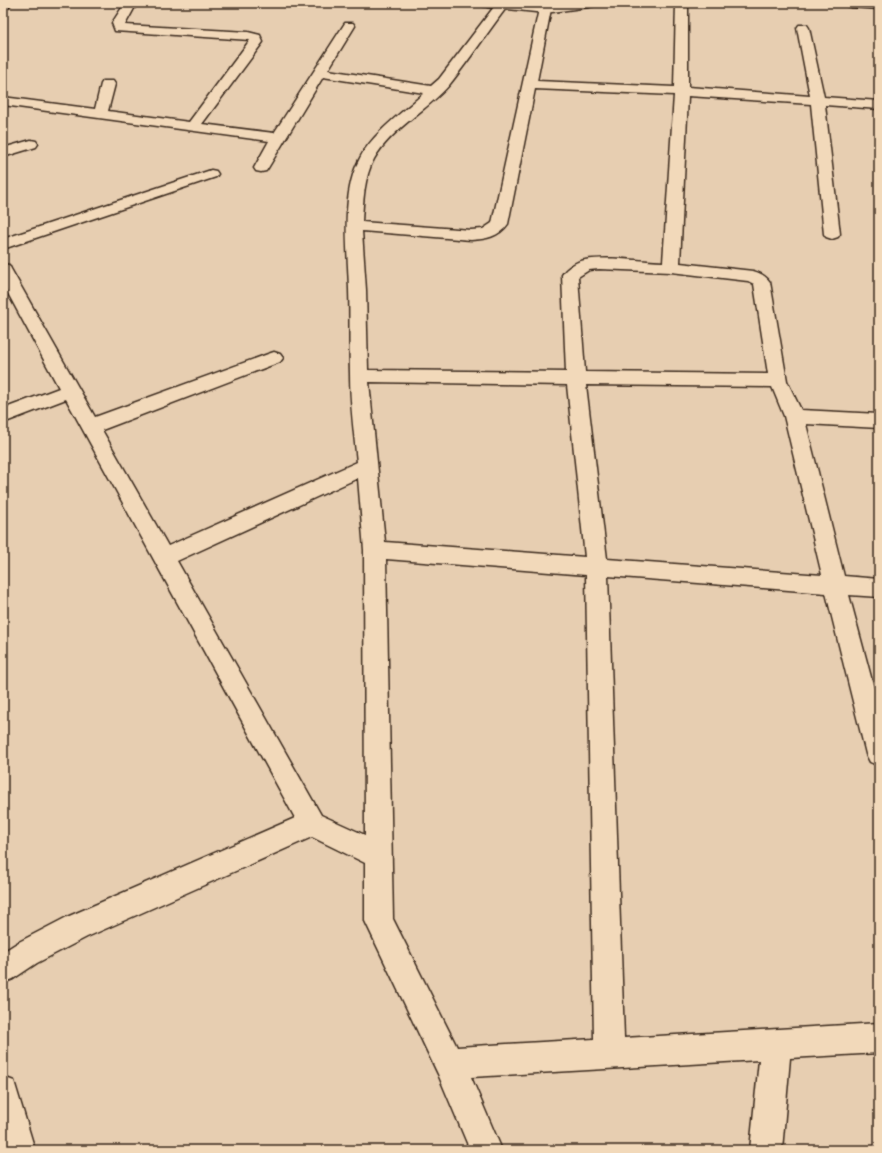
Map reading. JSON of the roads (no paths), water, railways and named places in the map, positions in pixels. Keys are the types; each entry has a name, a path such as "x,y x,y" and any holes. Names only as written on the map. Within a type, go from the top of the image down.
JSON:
{"street":[{"path":"3,6 6,3"},
{"path":"131,3 118,23 119,28 248,36 256,38 257,42 247,56 193,126"},
{"path":"486,1150 449,1063 379,921 375,550 359,376 358,290 354,226 355,206 361,173 367,158 382,139 435,90 450,74 495,4 545,10 589,3"},
{"path":"671,267 681,91 682,3"},
{"path":"851,3 879,4"},
{"path":"354,226 471,235 495,231 500,224 545,10"},
{"path":"261,168 278,138 349,26"},
{"path":"803,28 818,101 832,234"},
{"path":"320,73 435,90"},
{"path":"101,113 108,84"},
{"path":"529,85 681,91 879,105"},
{"path":"3,101 278,138"},
{"path":"3,153 31,144"},
{"path":"3,244 211,174"},
{"path":"609,1053 597,566 576,380 570,275 584,265 599,264 671,267 753,276 762,282 778,381 794,416 835,584 879,754"},
{"path":"3,269 72,390 312,824 378,855"},
{"path":"92,426 274,358"},
{"path":"359,376 576,380 778,381"},
{"path":"3,416 72,390"},
{"path":"794,416 879,421"},
{"path":"164,557 367,466"},
{"path":"375,550 879,588"},
{"path":"3,969 77,927 312,824"},
{"path":"449,1063 879,1038"},
{"path":"766,1150 776,1044"},
{"path":"3,1092 19,1150"}]}
